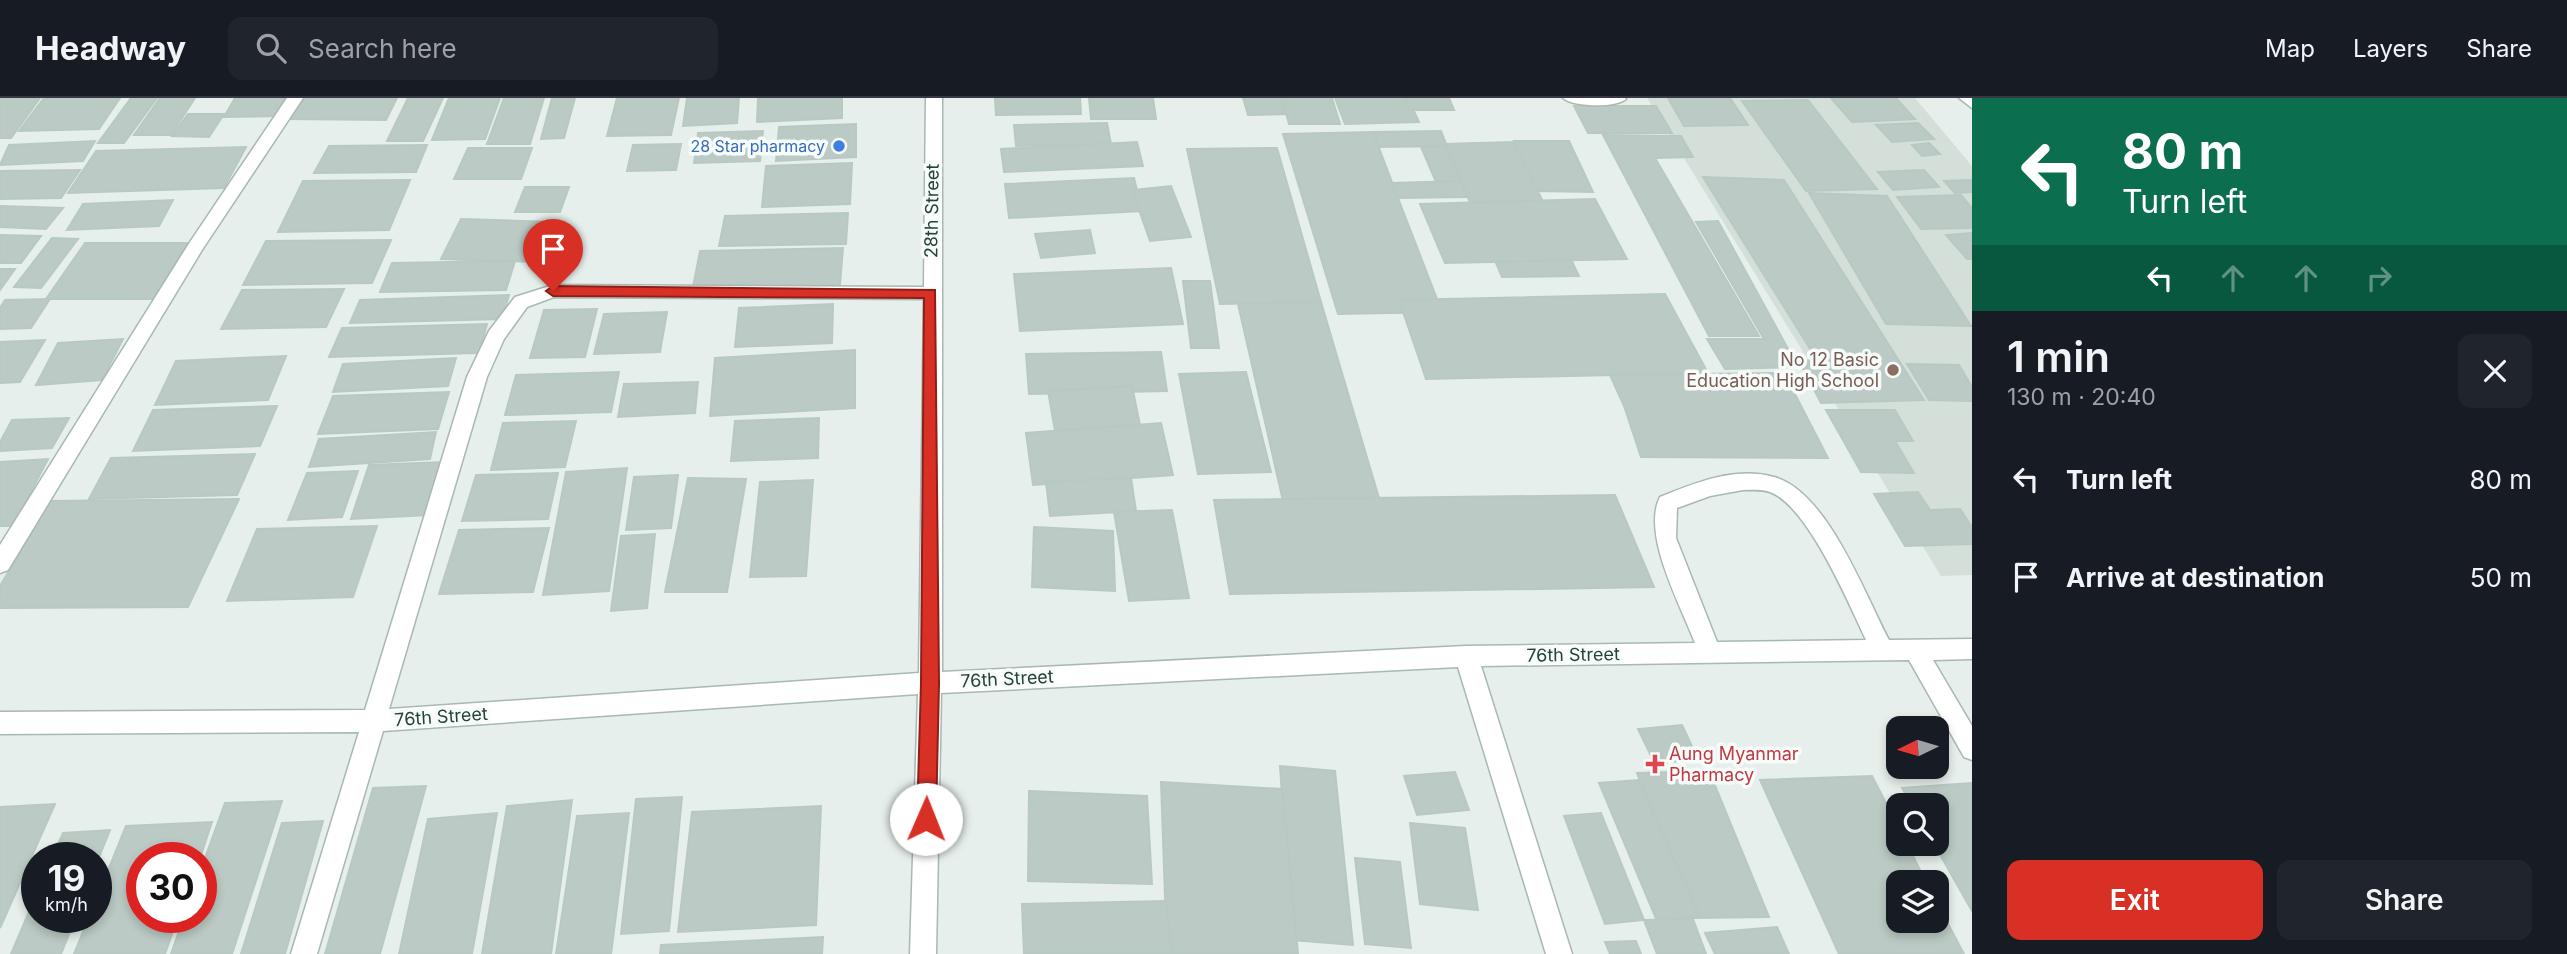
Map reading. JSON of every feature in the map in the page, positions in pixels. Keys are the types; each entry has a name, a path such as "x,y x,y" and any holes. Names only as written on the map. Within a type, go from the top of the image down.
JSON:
{"street":[{"path":"0,564 197,246 295,98"},
{"name":"28th Street","path":"923,954 930,683 934,98"},
{"path":"1571,98 1618,99"},
{"path":"1967,98 1972,103"},
{"path":"304,954 477,377 496,336 521,302 553,291 931,293"},
{"path":"1710,653 1665,538 1667,503 1700,488 1757,481 1785,490 1816,524 1883,651"},
{"name":"76th Street","path":"0,723 373,722 930,683 1466,656 1972,649"},
{"path":"1916,651 1972,749"},
{"path":"1466,656 1559,954"}],"shaded area":[{"name":"No 12 Basic Education High School","path":"1647,98 1915,98 1972,166 1972,575 1941,576"}],"building":[{"path":"0,98 40,98 11,138 0,138"},
{"path":"44,98 120,98 99,129 19,131"},
{"path":"131,98 157,98 124,143 98,143"},
{"path":"160,98 195,98 171,135 134,135"},
{"path":"235,98 291,98 280,116 224,117"},
{"path":"299,98 397,98 386,120 286,119"},
{"path":"408,98 443,98 423,141 387,141"},
{"path":"449,98 500,98 485,139 432,140"},
{"path":"504,98 544,98 530,144 487,144"},
{"path":"552,98 575,98 564,138 541,139"},
{"path":"617,98 679,98 671,135 607,136"},
{"path":"687,98 739,98 737,123 683,126"},
{"path":"758,98 842,98 842,118 757,122"},
{"path":"995,98 1080,98 1081,114 996,115"},
{"path":"1089,98 1153,98 1156,119 1091,119"},
{"path":"1243,98 1285,98 1290,114 1248,115"},
{"path":"1282,98 1332,98 1340,124 1289,124"},
{"path":"1335,98 1408,98 1419,122 1345,124"},
{"path":"1405,98 1449,98 1454,110 1409,110"},
{"path":"1668,98 1730,98 1748,125 1684,126"},
{"path":"1831,98 1896,98 1915,119 1852,122"},
{"path":"1808,100 1877,189 1806,191 1742,101"},
{"path":"1574,106 1656,106 1672,133 1588,133"},
{"path":"188,114 224,114 209,137 172,136"},
{"path":"1107,123 1111,144 1016,146 1014,125"},
{"path":"1918,123 1934,139 1892,142 1876,125"},
{"path":"856,124 856,157 776,161 779,127"},
{"path":"763,131 760,161 694,163 698,133"},
{"path":"1441,131 1447,146 1378,147 1373,132"},
{"path":"1373,132 1442,312 1338,314 1283,134"},
{"path":"1603,135 1681,136 1693,157 1655,158 1759,336 1709,336"},
{"path":"95,141 83,161 0,165 9,145"},
{"path":"1514,141 1569,141 1593,192 1535,191"},
{"path":"1137,142 1143,166 1004,172 1001,149"},
{"path":"1514,142 1579,276 1502,277 1445,144"},
{"path":"1929,143 1940,154 1922,156 1912,145"},
{"path":"681,144 676,170 627,171 633,145"},
{"path":"427,145 416,172 314,173 329,146"},
{"path":"1446,146 1462,181 1436,182 1421,147"},
{"path":"246,147 224,188 68,193 96,151"},
{"path":"468,148 532,148 521,179 454,179"},
{"path":"1277,148 1321,302 1220,304 1187,149"},
{"path":"852,163 850,204 762,207 766,166"},
{"path":"80,170 61,198 0,199 0,171"},
{"path":"1924,170 1939,187 1893,190 1878,172"},
{"path":"1703,177 1784,180 1924,400 1821,403 1799,361 1817,360"},
{"path":"1134,178 1142,211 1009,218 1005,184"},
{"path":"410,180 389,230 278,232 303,181"},
{"path":"1972,180 1972,192 1955,193 1944,181"},
{"path":"1461,181 1467,197 1398,198 1392,183"},
{"path":"1171,186 1191,237 1150,241 1132,190"},
{"path":"525,187 569,187 560,212 515,212"},
{"path":"1809,193 1887,196 1971,326 1886,324"},
{"path":"1961,195 1972,208 1972,228 1921,229 1897,197"},
{"path":"1595,199 1627,259 1445,263 1420,204"},
{"path":"173,200 159,226 67,230 83,204"},
{"path":"0,206 63,208 46,229 0,227"},
{"path":"848,213 846,244 719,246 725,216"},
{"path":"461,219 554,222 538,262 441,259"},
{"path":"1718,221 1798,367 1725,369 1707,339 1764,339 1696,222"},
{"path":"1090,230 1095,253 1041,258 1035,234"},
{"path":"1972,233 1972,259 1967,259 1946,235"},
{"path":"0,235 41,236 21,263 0,263"},
{"path":"52,238 78,239 41,288 14,287"},
{"path":"391,240 372,283 243,285 266,241"},
{"path":"85,243 188,243 153,299 46,299"},
{"path":"843,248 840,285 693,287 700,251"},
{"path":"515,261 506,290 380,292 392,263"},
{"path":"1171,268 1183,324 1020,331 1014,274"},
{"path":"0,269 15,269 0,290"},
{"path":"1183,281 1210,281 1219,348 1191,348"},
{"path":"344,289 326,327 221,329 242,290"},
{"path":"1665,294 1708,373 1426,379 1399,300"},
{"path":"509,295 502,319 350,323 360,300"},
{"path":"50,299 31,328 0,329 0,308 5,300"},
{"path":"1321,302 1379,498 1283,501 1238,304"},
{"path":"833,304 832,343 735,347 739,308"},
{"path":"597,309 585,357 530,358 544,310"},
{"path":"667,312 660,352 594,354 604,314"},
{"path":"487,324 479,353 329,357 342,328"},
{"path":"123,339 102,380 36,385 58,343"},
{"path":"45,340 20,382 0,383 0,342"},
{"path":"855,350 855,408 710,416 715,358"},
{"path":"1161,352 1167,391 1029,394 1026,354"},
{"path":"286,356 268,400 155,405 176,361"},
{"path":"456,358 448,386 333,392 343,364"},
{"path":"1907,364 1959,365 1972,387 1972,401 1929,400"},
{"path":"619,372 611,412 505,415 516,375"},
{"path":"1246,372 1271,472 1198,474 1179,374"},
{"path":"1784,373 1828,458 1641,457 1624,406 1610,375"},
{"path":"698,382 695,413 618,417 624,384"},
{"path":"1132,386 1140,425 1055,431 1048,391"},
{"path":"449,392 438,429 318,434 333,396"},
{"path":"277,406 260,446 133,451 153,410"},
{"path":"1826,410 1895,410 1913,441 1895,441 1914,473 1861,472"},
{"path":"69,418 52,448 0,451 0,442 12,420"},
{"path":"819,418 818,458 731,461 735,421"},
{"path":"576,421 565,467 491,470 503,423"},
{"path":"1161,423 1173,475 1033,485 1026,433"},
{"path":"436,432 430,459 309,467 319,439"},
{"path":"255,454 237,495 89,499 111,458"},
{"path":"48,459 13,526 0,526 0,462"},
{"path":"444,462 429,515 351,519 369,465"},
{"path":"627,468 609,591 543,595 566,472"},
{"path":"358,471 342,517 288,520 307,473"},
{"path":"558,473 548,519 462,521 476,475"},
{"path":"678,475 671,528 626,530 634,477"},
{"path":"688,478 746,479 727,592 665,592"},
{"path":"1131,478 1136,511 1050,516 1046,482"},
{"path":"813,480 806,576 750,577 760,482"},
{"path":"1918,492 1930,510 1960,509 1972,527 1972,544 1905,546 1874,494"},
{"path":"1615,495 1654,587 1230,594 1214,500"},
{"path":"239,499 188,607 0,608 0,586 50,501"},
{"path":"1172,510 1189,598 1129,601 1114,512"},
{"path":"377,526 353,597 227,601 257,529"},
{"path":"1034,527 1113,531 1115,591 1032,587"},
{"path":"549,528 533,592 439,594 459,530"},
{"path":"655,534 647,608 611,611 621,536"},
{"path":"1682,725 1698,759 1655,764 1638,729"},
{"path":"1280,766 1335,771 1353,945 1292,940"},
{"path":"1709,771 1769,917 1692,918 1637,773"},
{"path":"1455,772 1469,810 1417,815 1404,776"},
{"path":"1872,776 1886,803 1886,856 1913,856 1920,870 1886,870 1886,933 1949,933 1949,926 1964,954 1839,954 1760,780"},
{"path":"1639,780 1700,917 1657,921 1599,783"},
{"path":"1161,782 1282,789 1298,954 1167,954"},
{"path":"1972,783 1972,911 1941,856 1949,856 1949,793 1905,793 1902,788"},
{"path":"426,786 380,954 325,954 373,788"},
{"path":"1029,791 1147,796 1152,884 1028,881"},
{"path":"682,797 669,931 621,934 636,799"},
{"path":"572,800 551,954 482,954 507,806"},
{"path":"282,801 232,954 171,954 178,933 217,933 217,842 211,842 225,803"},
{"path":"55,804 38,842 21,842 21,881 0,928 0,807"},
{"path":"821,806 816,925 678,932 692,812"},
{"path":"497,813 472,954 399,954 428,819"},
{"path":"629,813 611,954 556,954 577,816"},
{"path":"1601,813 1644,920 1605,924 1564,816"},
{"path":"323,821 285,954 241,954 282,823"},
{"path":"212,822 205,842 126,842 126,933 172,933 165,954 74,954 83,933 112,933 112,861 126,826"},
{"path":"1410,823 1465,828 1478,910 1420,904"},
{"path":"110,830 105,842 59,842 63,833"},
{"path":"1355,858 1400,862 1411,948 1365,944"},
{"path":"1166,901 1172,953 1024,954 1022,904"},
{"path":"1693,919 1706,954 1657,954 1644,920"},
{"path":"1777,927 1789,954 1715,954 1705,933"},
{"path":"21,931 21,933 70,933 61,954 11,954"},
{"path":"823,937 822,954 660,954 661,945"},
{"path":"1636,941 1641,954 1610,954 1605,942"}],"place":[{"name":"28 Star pharmacy","path":"839,146"},
{"name":"No 12 Basic Education High School","path":"1893,370"},
{"name":"Aung Myanmar Pharmacy","path":"1655,764"}],"route":[{"path":"553,291 931,293 930,683 926,819"}]}
